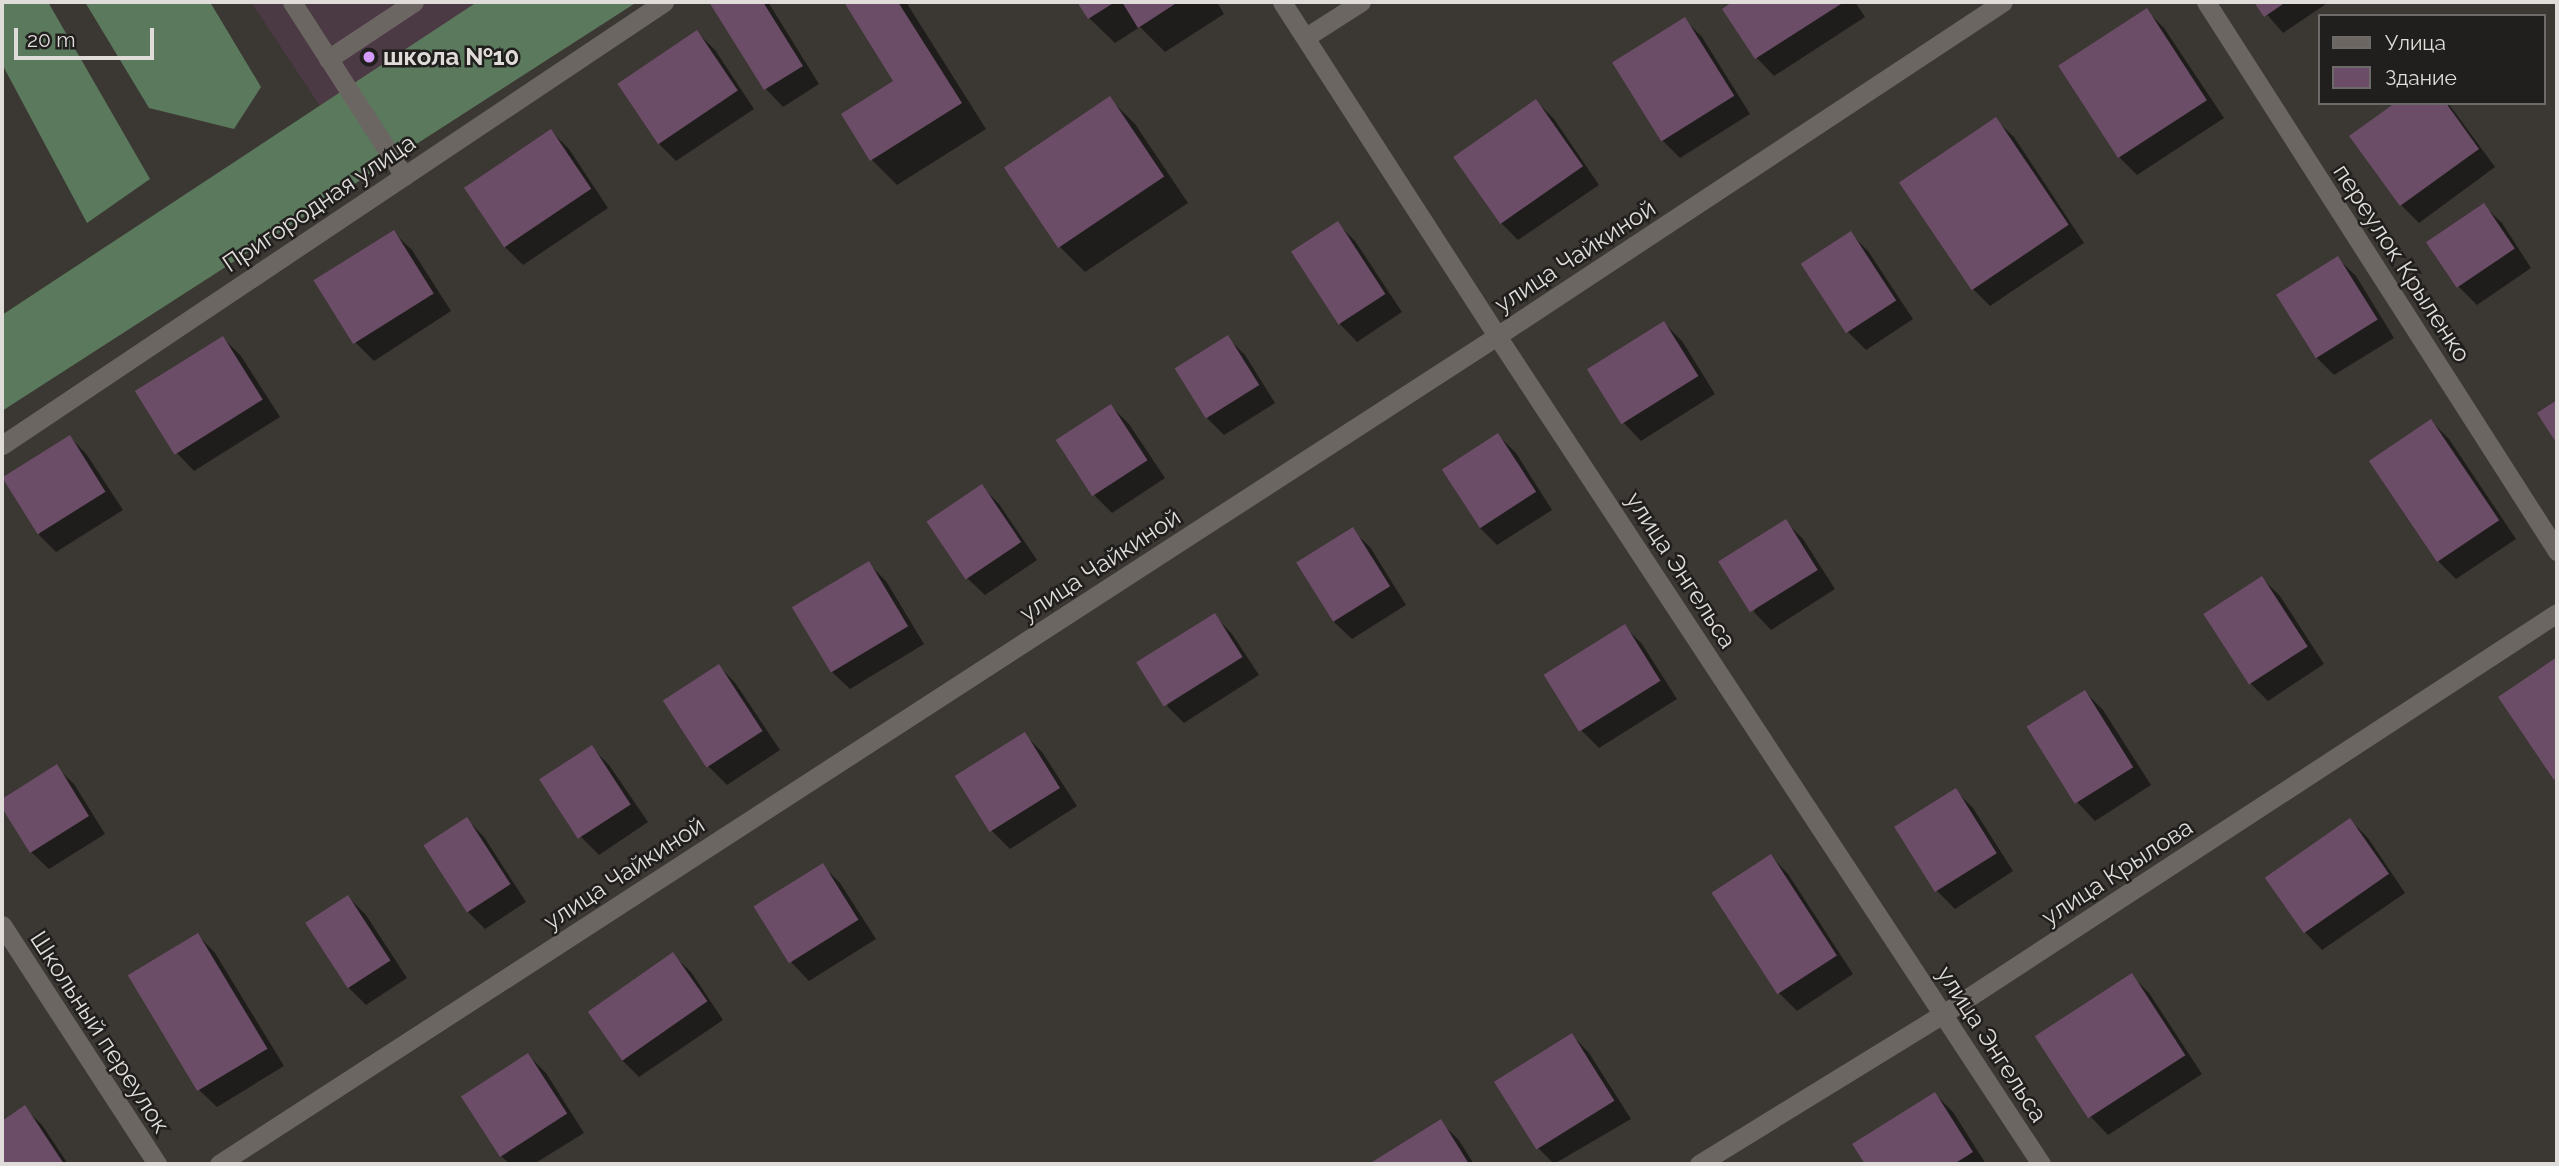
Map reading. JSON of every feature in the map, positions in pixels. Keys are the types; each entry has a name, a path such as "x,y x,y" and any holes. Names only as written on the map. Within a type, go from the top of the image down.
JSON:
{"street":[{"path":"292,2 404,176"},
{"path":"328,59 414,2"},
{"name":"Пригородная улица","path":"2,445 664,2"},
{"name":"улица Энгельса","path":"1282,2 1497,336 2041,1164"},
{"path":"1306,37 1361,2"},
{"name":"улица Чайкиной","path":"219,1164 1497,336 2003,2"},
{"name":"переулок Крыленко","path":"2206,2 2557,551"},
{"name":"улица Крылова","path":"1699,1164 1943,1014 2557,613"},
{"name":"Школьный переулок","path":"2,925 157,1164"}],"shaded area":[{"name":"школа №10","path":"251,2 535,2 337,132"}],"green space":[{"path":"2,2 48,2 150,179 87,223 2,64"},
{"path":"85,2 210,2 261,87 234,129 149,108"},
{"path":"477,2 637,2 2,411 2,315"}],"building":[{"path":"709,2 763,2 803,66 764,90"},
{"path":"844,2 898,2 962,103 870,161 841,114 893,81"},
{"path":"1077,2 1115,2 1088,19"},
{"path":"1122,2 1178,2 1138,28"},
{"path":"1732,2 1844,2 1755,59 1722,9"},
{"path":"2254,2 2286,2 2264,17"},
{"path":"2147,8 2207,100 2118,158 2058,66"},
{"path":"1685,17 1734,96 1661,141 1612,63"},
{"path":"697,30 738,91 658,144 617,84"},
{"path":"1110,96 1164,176 1058,248 1004,168"},
{"path":"1536,99 1583,166 1500,224 1453,157"},
{"path":"2392,105 2447,105 2479,149 2400,206 2349,136"},
{"path":"1996,117 2069,225 1972,290 1899,182"},
{"path":"551,129 591,189 504,247 464,188"},
{"path":"2484,203 2515,249 2457,288 2426,242"},
{"path":"1338,221 1385,294 1338,324 1291,251"},
{"path":"394,230 434,294 353,344 313,280"},
{"path":"1851,231 1896,301 1846,333 1801,264"},
{"path":"2338,256 2378,320 2316,358 2276,295"},
{"path":"1664,321 1698,376 1621,424 1587,369"},
{"path":"1228,335 1259,385 1206,418 1175,368"},
{"path":"223,336 263,400 175,455 135,391"},
{"path":"2557,400 2557,444 2537,413"},
{"path":"1111,404 1147,460 1092,496 1056,440"},
{"path":"2431,419 2499,520 2437,562 2369,461"},
{"path":"1498,433 1536,492 1480,528 1442,469"},
{"path":"70,435 106,492 38,534 2,477"},
{"path":"982,484 1021,542 966,579 926,521"},
{"path":"1786,519 1818,570 1750,612 1718,561"},
{"path":"1353,527 1390,586 1333,622 1296,563"},
{"path":"869,561 908,626 831,672 792,607"},
{"path":"2262,576 2308,646 2249,685 2203,614"},
{"path":"1215,613 1243,657 1164,706 1136,662"},
{"path":"1625,624 1661,681 1579,732 1544,675"},
{"path":"2557,657 2557,778 2554,780 2498,697"},
{"path":"719,664 763,731 706,768 663,700"},
{"path":"2085,690 2133,767 2075,804 2026,727"},
{"path":"1025,732 1060,788 990,832 955,776"},
{"path":"592,745 631,805 578,839 539,779"},
{"path":"57,764 89,816 30,853 2,808 2,799"},
{"path":"1956,788 1997,853 1935,892 1894,827"},
{"path":"467,817 511,884 467,912 423,845"},
{"path":"2350,818 2389,874 2304,933 2265,878"},
{"path":"1771,854 1837,955 1777,994 1711,893"},
{"path":"823,863 859,920 789,963 753,906"},
{"path":"348,895 390,960 348,988 305,923"},
{"path":"198,933 268,1049 197,1091 128,975"},
{"path":"673,952 707,1001 622,1061 588,1012"},
{"path":"2132,973 2185,1055 2088,1118 2035,1036"},
{"path":"1572,1033 1614,1101 1536,1150 1494,1082"},
{"path":"528,1053 567,1113 500,1157 461,1097"},
{"path":"1935,1092 1973,1152 1954,1164 1865,1164 1852,1144"},
{"path":"25,1105 64,1164 2,1164 2,1121"},
{"path":"1441,1119 1469,1164 1369,1164"}],"place":[{"name":"школа №10","path":"369,57"}]}
